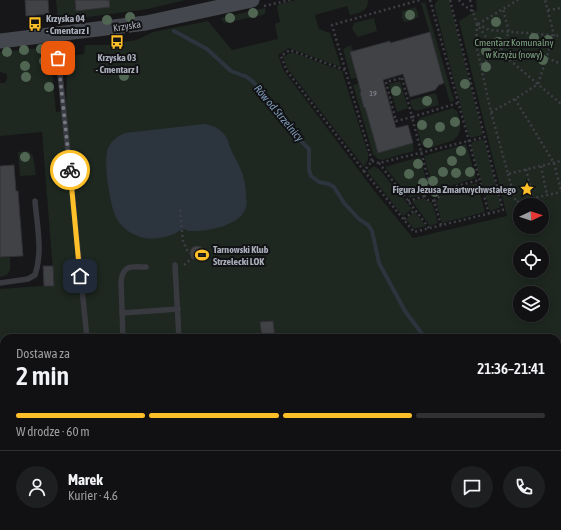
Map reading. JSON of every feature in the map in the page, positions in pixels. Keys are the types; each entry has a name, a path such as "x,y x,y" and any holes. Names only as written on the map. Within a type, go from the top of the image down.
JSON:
{"street":[{"name":"Krzyska","path":"0,41 146,23 252,0"}],"lane":[{"path":"56,35 87,334"},
{"path":"0,283 28,279 36,275 39,265 39,253 35,201"},
{"path":"175,265 179,334"},
{"path":"123,334 120,281 123,271 129,267 146,267"},
{"path":"122,313 178,309"}],"path":[{"path":"372,161 332,25 420,0"},
{"path":"430,0 489,214"},
{"path":"345,70 290,50 281,56 288,71 364,171 414,232 503,210 450,0"},
{"path":"459,0 473,12"},
{"path":"470,0 477,24 490,43 561,104"},
{"path":"477,24 518,0"},
{"path":"490,112 515,99 538,84 554,35 545,0"},
{"path":"548,10 561,8"},
{"path":"480,64 500,52 509,32 503,9"},
{"path":"477,24 489,30 561,36"},
{"path":"477,24 476,44 490,112 515,198"},
{"path":"546,58 561,64"},
{"path":"430,186 421,152 412,117 402,78 386,82 396,121 412,117 458,103"},
{"path":"515,99 554,163 561,191 536,198"},
{"path":"372,161 379,163 485,137"},
{"path":"364,171 372,161"},
{"path":"508,174 561,161"},
{"path":"379,163 429,228"},
{"path":"541,166 547,195"},
{"path":"526,169 533,198"},
{"path":"439,191 479,180"},
{"path":"430,186 435,186 439,191 439,196 434,201"},
{"path":"425,196 426,189 430,186"},
{"path":"408,201 425,196"},
{"path":"425,196 428,200 434,201"},
{"path":"434,201 441,225"},
{"path":"180,210 184,241 187,250 192,254 192,258"},
{"path":"404,219 415,210"}],"green space":[{"path":"56,0 185,0 148,9 58,21"},
{"name":"Cmentarz Komunalny w Krzyżu (nowy)","path":"296,0 368,0 368,4 365,9 357,14 350,15 347,6 315,15 319,29 330,33 341,67 289,48 278,55 284,71 376,193 413,238 507,216 459,21 477,10 476,0 561,0 561,334 0,334 0,289 54,285 42,132 0,136 0,83 5,83 7,74 0,72 0,52 50,47 56,112 66,111 67,56 84,54 85,45 107,45 136,40 153,32 208,21 232,50 278,39 275,24 280,22 277,7 279,4"},
{"path":"438,0 449,0 483,135 470,138 468,134 435,8 435,4"},
{"path":"425,2 454,101 450,102 421,3"},
{"path":"416,7 419,17 411,21 404,22 402,18 402,11"},
{"path":"265,8 266,12 263,15 224,23 221,18"},
{"path":"374,18 377,31 358,37 352,29 354,23"},
{"path":"351,45 353,51 350,52 357,78 351,79 343,49"},
{"path":"292,52 342,71 368,154 368,160 364,167 288,69 283,57"},
{"path":"400,81 408,108 397,112 389,84"},
{"path":"359,83 364,108 365,107 413,143 414,151 382,160 378,159 373,154 353,85"},
{"path":"436,93 439,105 416,111 412,108 410,100"},
{"path":"453,108 457,111 460,123 460,130 457,137 454,140 430,148 422,145 417,127 420,118"},
{"path":"484,139 501,205 499,208 490,211 471,147 472,142"},
{"path":"466,144 476,178 440,189 432,184 424,156"},
{"path":"28,151 33,156 36,175 20,176 18,152"},
{"path":"420,157 428,186 424,189 423,194 410,198 385,167"},
{"path":"374,166 379,169 412,209 403,216 367,171"},
{"path":"477,183 485,212 442,223 436,202 441,193"},
{"path":"424,198 428,202 432,202 438,223 430,226 412,201"},
{"path":"415,212 426,226 414,229 406,219"},
{"path":"0,257 10,257 10,270 7,275 0,277"}],"shaded area":[{"path":"204,124 217,128 225,135 240,168 244,179 247,202 246,208 241,216 235,221 220,227 203,231 188,231 184,229 159,238 142,237 126,229 121,225 114,213 108,186 106,158 108,148 111,143 125,133"}],"building":[{"path":"25,0 48,0 49,14 26,16"},
{"path":"75,0 109,0 110,7 76,11"},
{"path":"430,32 444,83 439,85 435,90 410,97 403,74 383,80 396,128 408,125 413,143 378,153 365,107 364,108 350,52"},
{"path":"14,165 16,191 18,191 23,256 0,257 0,166"},
{"path":"194,246 200,246 204,250 204,256 200,260 194,260 190,256 190,250"},
{"path":"43,266 53,266 54,286 44,286"},
{"path":"273,321 275,334 262,334 260,322"}],"waterway":[{"name":"Rów od Strzelnicy","path":"174,31 207,49 231,71 247,77 265,94 294,134 309,149 309,170 311,176 319,182 329,184 334,187 344,203 359,219 368,225 372,231 379,263 405,311 422,334"}],"way so far":[{"path":"58,58 70,170"}],"place":[{"name":"Krzyska 04 - Cmentarz I","path":"35,24"},
{"name":"Krzyska 03 - Cmentarz I","path":"117,42"},
{"name":"Figura Jezusa Zmartwychwstałego","path":"527,189"},
{"name":"Tarnowski Klub Strzelecki LOK","path":"202,255"}],"route":[{"path":"70,170 80,276"}]}
